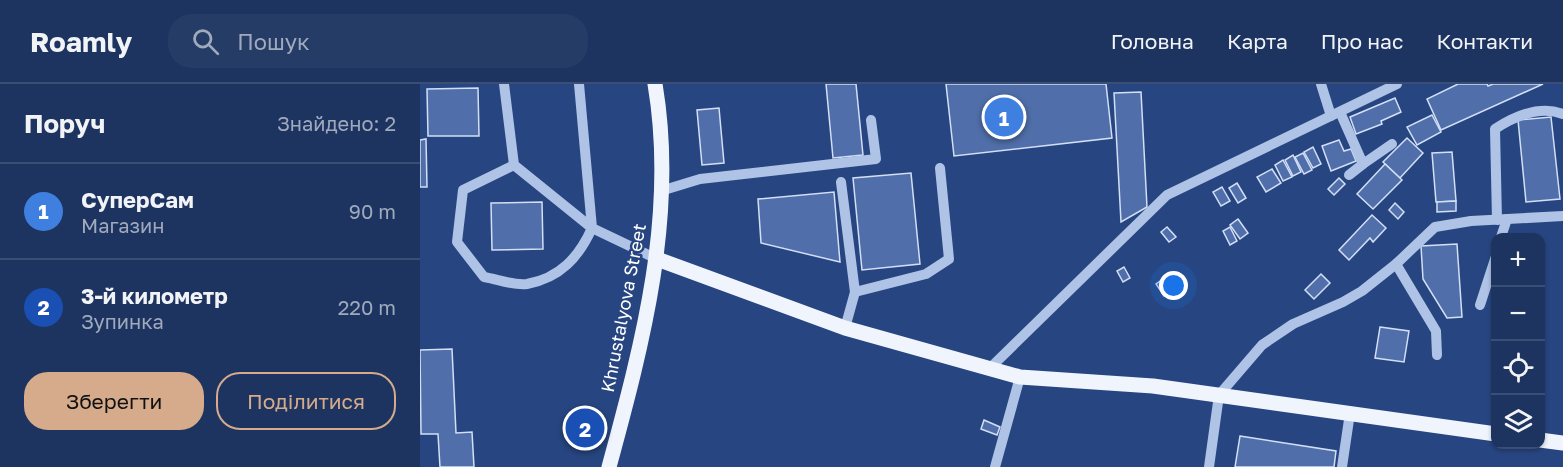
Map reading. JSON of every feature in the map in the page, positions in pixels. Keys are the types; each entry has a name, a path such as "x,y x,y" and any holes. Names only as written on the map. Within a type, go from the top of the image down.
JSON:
{"main road":[{"name":"Khrustalyova Street","path":"609,467 657,259 664,190 657,85"},
{"path":"657,259 845,328 988,370 1020,376 1153,386 1491,433"},
{"path":"1545,441 1563,443"}],"lane":[{"path":"504,84 514,165 592,228 657,259"},
{"path":"514,165 463,190 458,242 484,277 525,285 554,275 582,252 592,228 579,84"},
{"path":"1321,84 1363,164"},
{"path":"988,370 1167,195 1397,84"},
{"path":"1501,233 1495,129 1506,122 1539,110 1551,110 1563,114"},
{"path":"664,190 700,179 876,159 871,120"},
{"path":"1349,175 1392,144"},
{"path":"855,292 926,274 949,259 940,168"},
{"path":"842,182 855,292 845,328"},
{"path":"1209,467 1219,395 1262,345 1293,324 1343,302 1396,264 1436,227 1563,216"},
{"path":"1396,264 1436,331 1437,356"},
{"path":"1480,305 1491,271"},
{"path":"995,467 1020,376"},
{"path":"1342,467 1350,413"}],"building":[{"path":"826,84 856,84 863,155 833,158"},
{"path":"946,84 1106,84 1112,138 954,156"},
{"path":"1458,84 1487,84 1488,86 1493,84 1543,84 1441,130 1427,99"},
{"path":"478,88 479,136 428,136 427,89"},
{"path":"1141,92 1147,207 1121,222 1114,93"},
{"path":"1395,98 1401,112 1381,121 1382,124 1356,134 1350,117"},
{"path":"719,108 724,163 702,165 697,110"},
{"path":"1432,115 1441,132 1417,145 1407,127"},
{"path":"1551,117 1560,199 1526,202 1518,120"},
{"path":"1407,138 1423,153 1400,178 1383,162"},
{"path":"426,139 427,187 420,187 420,140"},
{"path":"1339,140 1344,151 1351,149 1356,161 1331,171 1322,146"},
{"path":"1313,147 1321,164 1313,168 1304,152"},
{"path":"1452,152 1456,201 1436,202 1432,153"},
{"path":"1303,153 1312,170 1304,174 1295,157"},
{"path":"1293,155 1301,172 1293,176 1285,160"},
{"path":"1283,160 1292,177 1283,181 1275,165"},
{"path":"1385,164 1402,180 1373,209 1357,194"},
{"path":"1272,169 1281,183 1266,192 1257,177"},
{"path":"911,173 920,264 862,270 853,178"},
{"path":"1339,178 1345,184 1334,195 1328,189"},
{"path":"1237,183 1246,198 1238,203 1229,188"},
{"path":"1222,187 1230,201 1221,206 1213,192"},
{"path":"834,192 840,262 761,243 758,199"},
{"path":"1456,201 1456,211 1437,212 1437,202"},
{"path":"542,202 543,249 492,250 491,203"},
{"path":"1395,203 1404,212 1398,219 1389,210"},
{"path":"1372,215 1386,228 1373,242 1370,238 1349,260 1339,250"},
{"path":"1238,219 1248,233 1240,239 1230,225"},
{"path":"1167,227 1176,237 1169,242 1161,232"},
{"path":"1230,227 1237,241 1230,245 1223,231"},
{"path":"1457,244 1462,317 1447,318 1423,279 1421,246"},
{"path":"1124,267 1130,278 1123,282 1117,271"},
{"path":"1321,274 1330,283 1314,299 1305,290"},
{"path":"1163,279 1171,291 1164,296 1156,284"},
{"path":"1380,327 1409,331 1404,362 1375,358"},
{"path":"452,349 456,433 472,432 474,467 440,467 438,434 421,434 420,350"},
{"path":"984,420 1000,427 997,435 981,429"},
{"path":"1240,436 1336,451 1334,467 1235,467"}],"place":[{"name":"СуперСам","path":"1004,117"},
{"name":"3-й километр","path":"585,428"}]}
